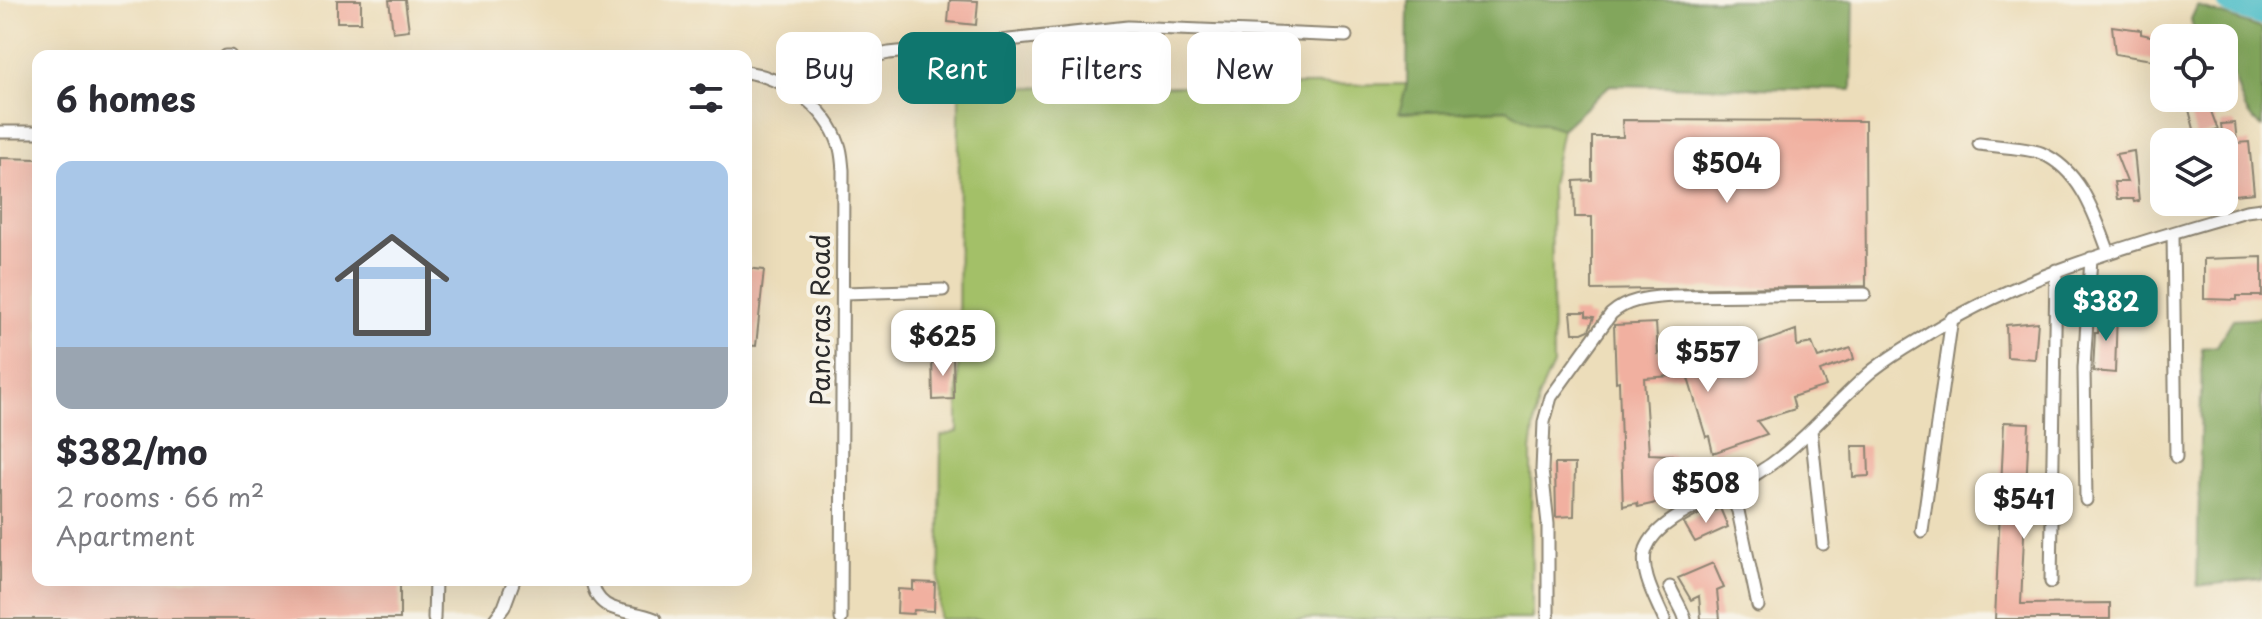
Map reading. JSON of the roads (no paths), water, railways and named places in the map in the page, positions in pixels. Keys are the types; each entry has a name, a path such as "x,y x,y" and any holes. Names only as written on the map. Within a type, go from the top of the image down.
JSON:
{"lane":[{"path":"882,54 1128,27 1346,36"},
{"name":"Pancras Road","path":"752,73 776,82"},
{"name":"Pancras Road","path":"811,104 827,122 839,145 843,170 841,619"},
{"path":"0,132 32,132"},
{"path":"1979,144 2040,153 2056,163 2081,188 2091,204 2109,253"},
{"path":"1664,619 1645,569 1644,556 1650,541 1689,509 1729,491 1772,463 1874,370 1952,318 2056,270 2246,211 2262,209"},
{"path":"2173,233 2176,457"},
{"path":"2086,500 2084,368 2091,258"},
{"path":"2051,582 2056,270"},
{"path":"844,293 943,290"},
{"path":"1548,619 1548,524 1542,470 1544,422 1551,397 1611,314 1621,304 1673,296 1865,294"},
{"path":"1922,531 1952,318"},
{"path":"1811,430 1823,544"},
{"path":"1729,491 1738,511 1758,606"},
{"path":"434,619 435,586"},
{"path":"495,619 504,607 512,586"},
{"path":"593,586 600,601 609,606 655,619"},
{"path":"1670,587 1685,619"}],"waterway":[{"path":"2233,0 2262,10"}]}
